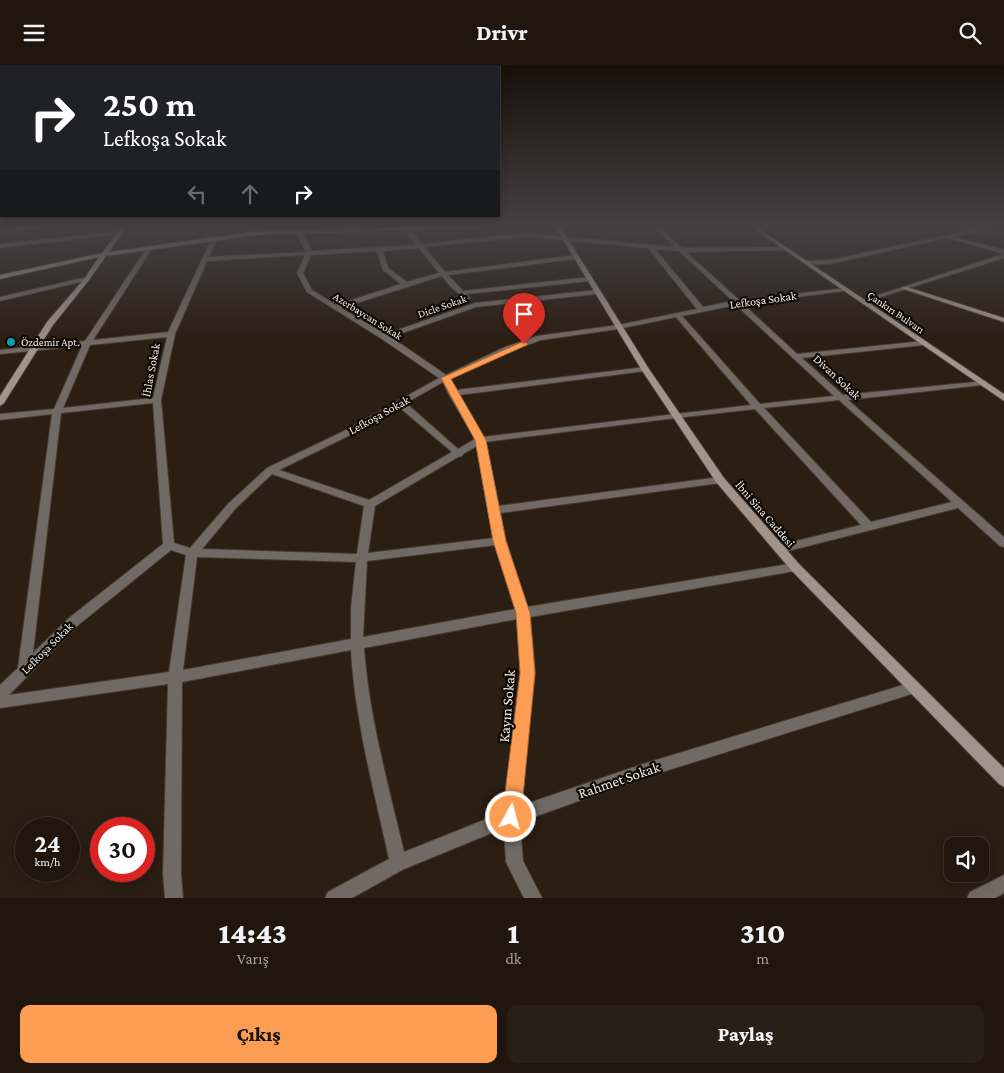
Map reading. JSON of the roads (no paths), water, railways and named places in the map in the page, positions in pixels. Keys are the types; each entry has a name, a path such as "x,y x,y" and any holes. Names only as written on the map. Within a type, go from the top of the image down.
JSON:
{"street":[{"path":"0,277 56,265"},
{"path":"0,403 33,349 60,311 98,265"},
{"path":"24,670 56,411 87,343 138,265"},
{"name":"İhlas Sokak","path":"169,545 157,399 171,334 203,265"},
{"name":"Azerbaycan Sokak","path":"303,265 300,273 309,291 385,337 445,378"},
{"path":"383,265 384,269 405,284"},
{"path":"437,265 461,293 475,305"},
{"path":"336,307 444,273 511,265"},
{"name":"İbni Sina Caddesi","path":"580,265 645,369 720,480 795,567 1004,779"},
{"path":"665,265 702,310"},
{"name":"Divan Sokak","path":"700,265 840,397 1004,543"},
{"name":"Çankırı Bulvarı","path":"810,265 1004,398"},
{"path":"863,301 972,265"},
{"path":"0,299 87,279"},
{"path":"461,293 589,279"},
{"path":"905,288 1003,319"},
{"name":"Lefkoşa Sokak","path":"192,553 232,506 258,479 270,470 345,434 445,378 508,349 540,338 618,327 739,302 844,289"},
{"name":"Dicle Sokak","path":"385,337 475,305 597,291"},
{"path":"678,315 757,406 869,527"},
{"path":"0,352 171,334"},
{"path":"796,356 924,343"},
{"path":"452,393 645,369"},
{"name":"Kayın Sokak","path":"445,378 480,440 500,541 523,613 528,673 511,817 515,862 533,898"},
{"path":"270,470 370,504 459,454 480,440 676,415 982,383"},
{"path":"0,417 157,399"},
{"path":"400,403 459,454"},
{"path":"494,510 720,480"},
{"path":"370,504 360,558 357,644 364,708 398,863"},
{"path":"780,549 959,504"},
{"path":"169,545 192,553 360,558 500,541"},
{"name":"Lefkoşa Sokak","path":"0,695 73,622 169,545"},
{"path":"174,898 172,874 175,677 192,553"},
{"path":"0,702 175,677 523,613 795,567"},
{"name":"Rahmet Sokak","path":"334,898 398,863 511,817 643,771 914,688"},
{"path":"976,898 1004,884"}],"place":[{"name":"Özdemir Apt.","path":"11,342"}]}
